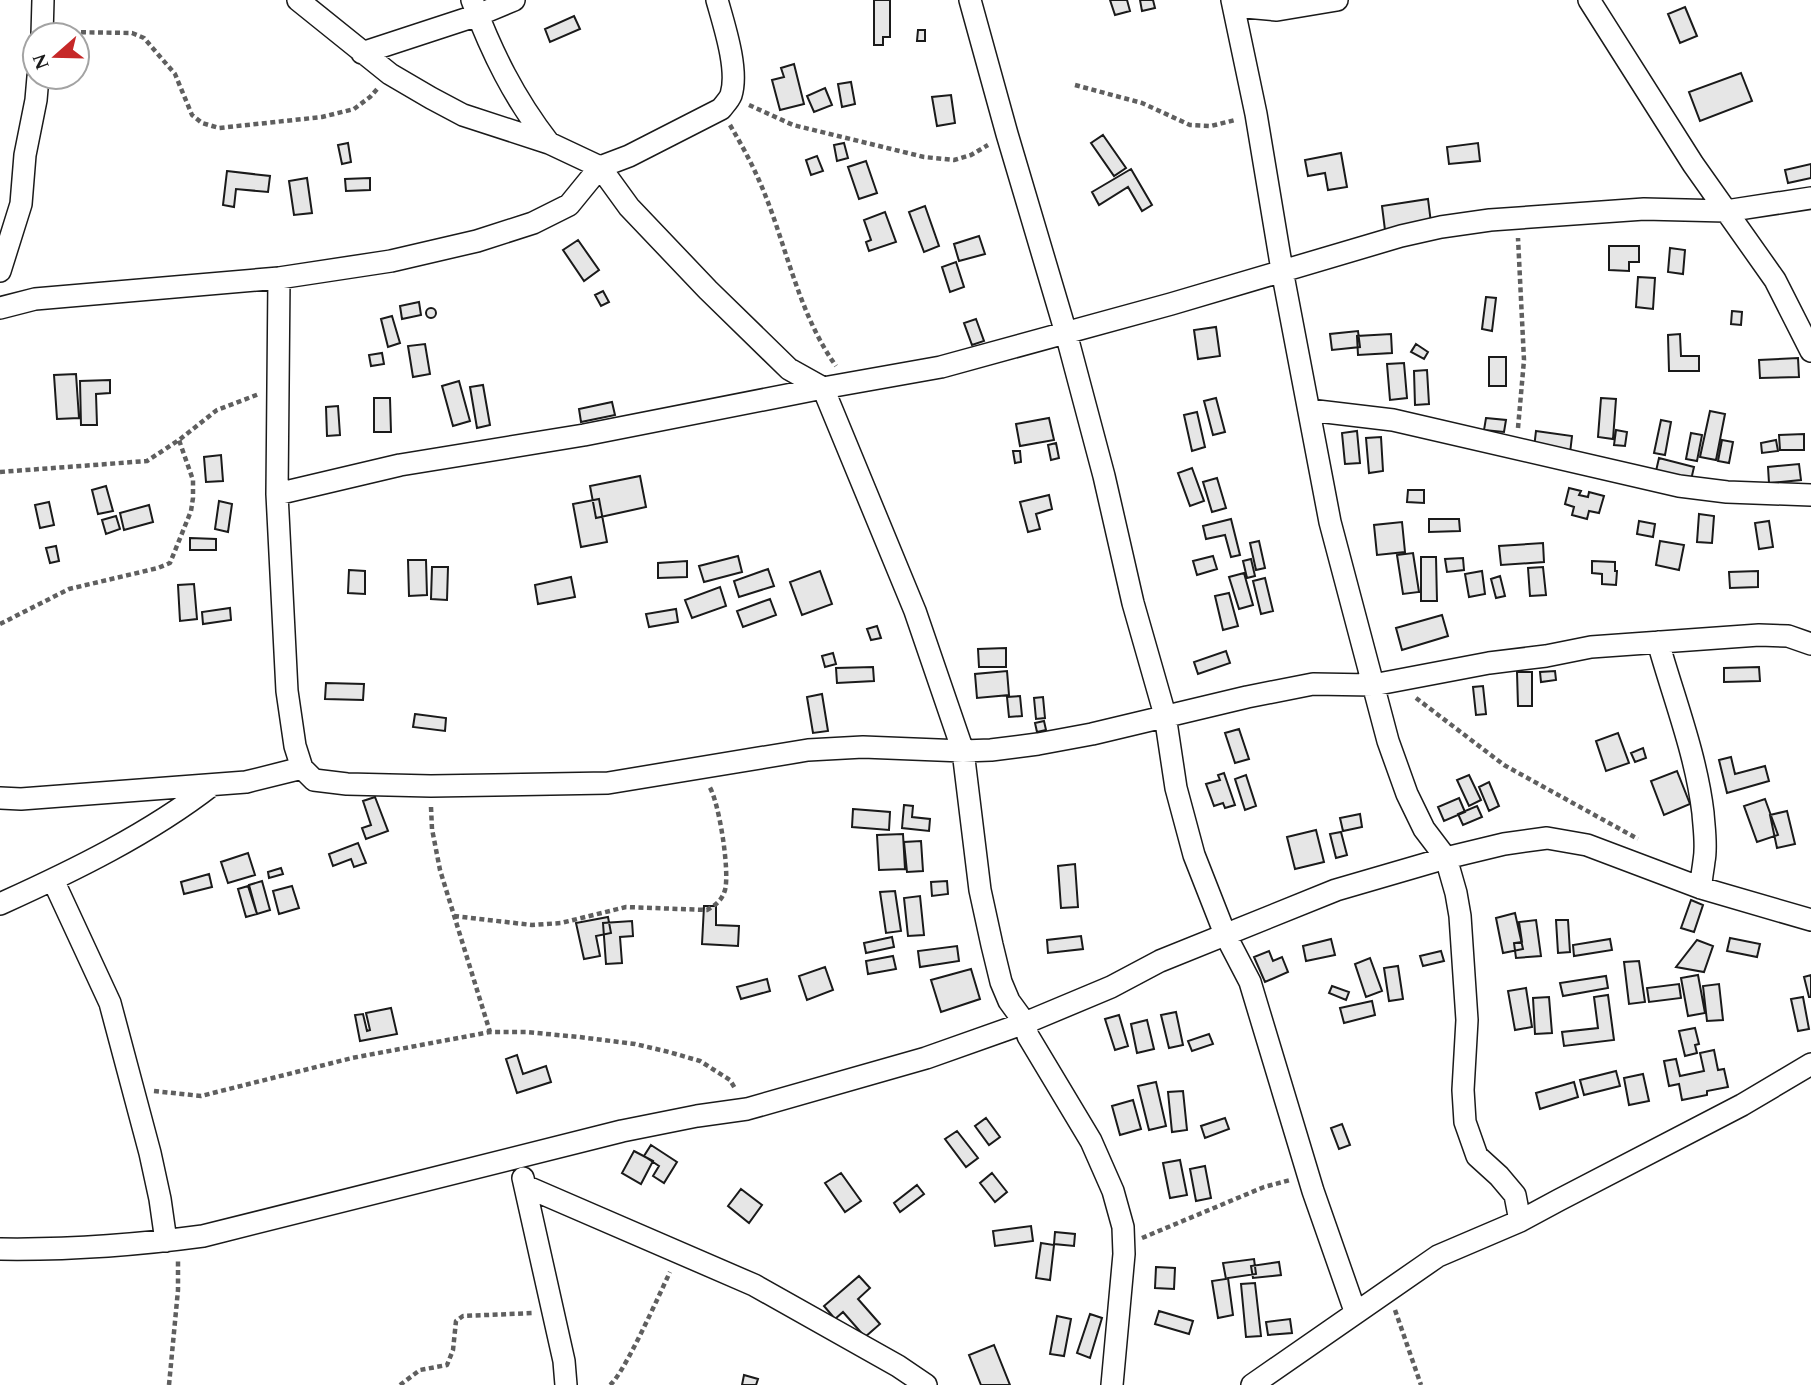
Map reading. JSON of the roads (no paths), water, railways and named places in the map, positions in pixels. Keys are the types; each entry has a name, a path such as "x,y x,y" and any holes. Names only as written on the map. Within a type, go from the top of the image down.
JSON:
{"street":[{"path":"42,21 43,0"},
{"path":"298,0 390,74 463,115 549,143 600,167 629,207 708,290 789,369 823,388 915,611 963,751 980,890 1001,982 1009,1001 1025,1024 1028,1036 1091,1141 1113,1191 1123,1227 1124,1245 1112,1385"},
{"path":"362,53 475,8 514,0"},
{"path":"0,307 35,299 279,278 391,261 477,241 533,223 569,205 600,167 629,156 726,103 732,69 718,0"},
{"path":"971,0 1104,476 1133,603 1165,715 1176,788 1195,855 1225,934 1250,982 1313,1191 1355,1311"},
{"path":"1337,0 1277,10 1233,3 1256,114 1282,270 1330,522 1383,683 1388,741 1424,829 1446,858 1460,916 1467,1020 1465,1122 1477,1156 1515,1195 1520,1221"},
{"path":"1589,0 1693,164 1775,280 1811,351"},
{"path":"475,8 508,84 528,117 549,143"},
{"path":"0,271 21,204 25,155 37,91"},
{"path":"277,494 400,465 584,435 941,367 1401,236 1453,225 1644,209 1726,211 1811,198"},
{"path":"279,278 277,494 287,691 295,746 302,768 314,780 347,784 431,786 608,783 808,750 863,747 963,751 1038,744 1092,734 1165,715 1313,684 1383,683 1591,647 1759,635 1788,636 1811,644"},
{"path":"1309,410 1392,420 1679,486 1727,492 1811,495"},
{"path":"1658,642 1684,723 1696,773 1705,844 1701,888"},
{"path":"0,798 21,799 246,782 302,768"},
{"path":"0,904 52,880 176,813 212,785"},
{"path":"0,1250 59,1250 171,1240 231,1230 622,1131 747,1109 926,1058 1025,1024 1225,934 1336,890 1504,844 1547,838 1587,845 1701,888 1811,920"},
{"path":"52,880 110,1003 171,1240"},
{"path":"1252,1385 1355,1311 1438,1256 1520,1221 1742,1105 1811,1064"},
{"path":"521,1158 564,1361 566,1385"},
{"path":"525,1186 754,1285 898,1366 926,1385"}]}
